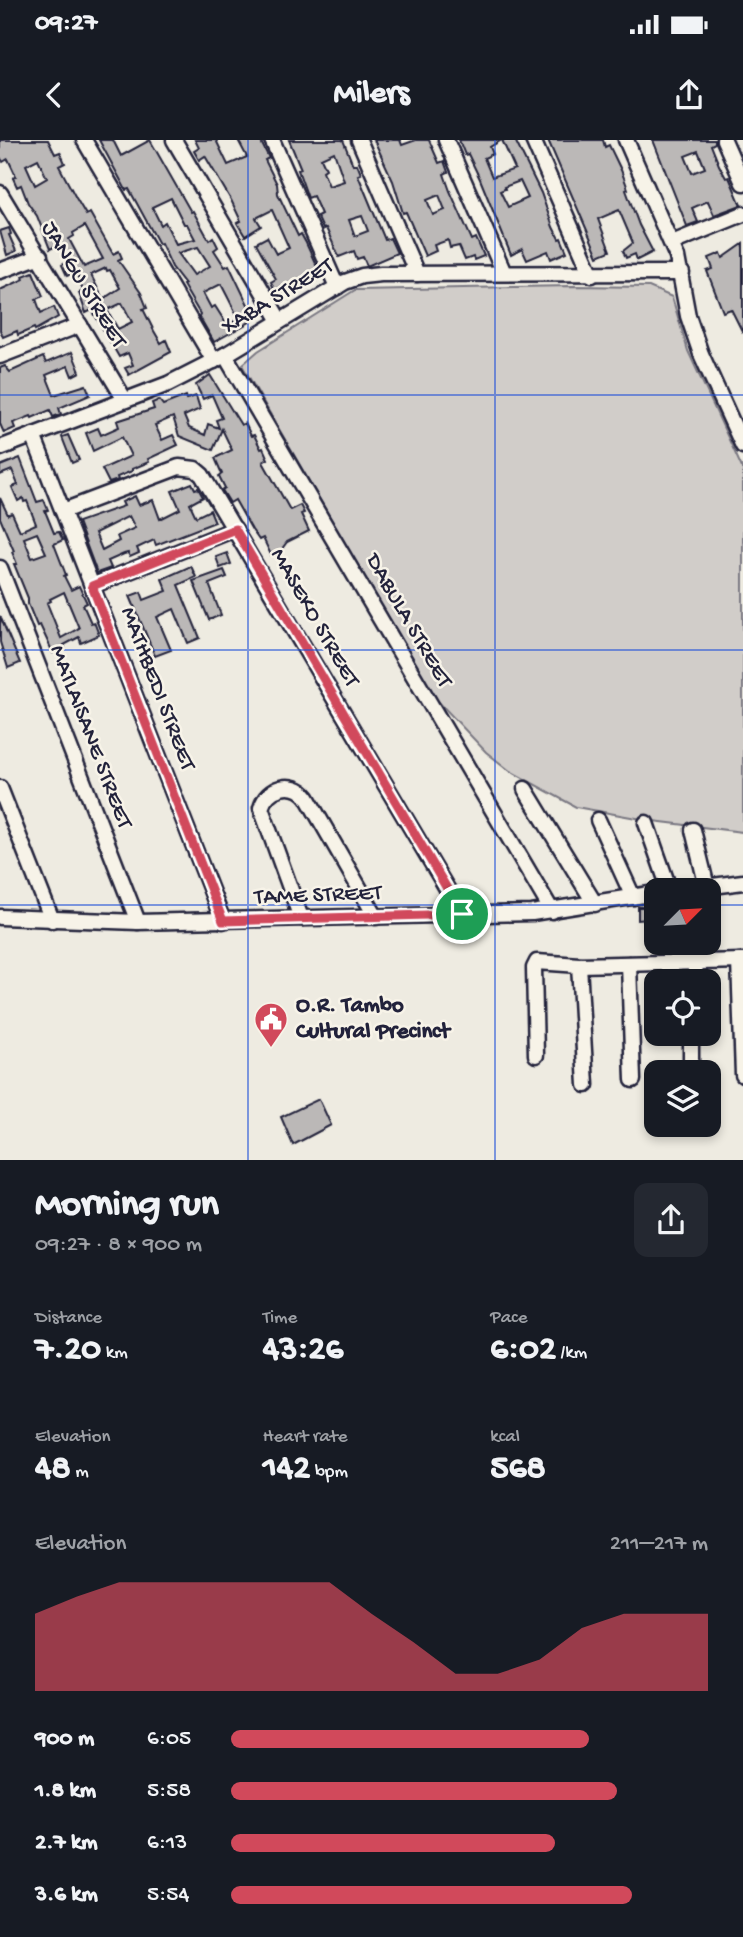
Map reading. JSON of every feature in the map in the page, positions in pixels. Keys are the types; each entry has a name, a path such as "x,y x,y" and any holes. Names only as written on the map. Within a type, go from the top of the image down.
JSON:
{"street":[{"name":"DABULA STREET","path":"84,140 220,358 552,911"},
{"path":"174,140 280,321"},
{"path":"272,140 337,287"},
{"path":"359,140 417,274"},
{"path":"446,140 504,273"},
{"path":"533,140 592,275"},
{"path":"626,140 672,243 682,274 691,328 743,446"},
{"path":"724,140 738,160 743,183"},
{"name":"JANGU STREET","path":"0,193 125,400"},
{"path":"672,243 743,214"},
{"path":"0,271 40,256"},
{"name":"XABA STREET","path":"0,448 167,384 220,358 337,287 362,276 504,273 682,274"},
{"path":"0,356 80,325"},
{"name":"MATHBEDI STREET","path":"33,435 223,921"},
{"name":"MASEKO STREET","path":"63,511 185,467 195,469 202,475 462,914"},
{"path":"92,586 235,529"},
{"name":"MATLAISANE STREET","path":"0,568 138,922"},
{"path":"300,918 261,808 265,798 272,792 288,786 298,788 307,797 376,917"},
{"path":"0,788 52,919"},
{"path":"525,789 595,904"},
{"path":"598,820 633,897"},
{"path":"646,823 668,878"},
{"path":"692,830 705,878"},
{"path":"721,885 743,882"},
{"name":"TAME STREET","path":"0,917 138,922 376,917 552,911 644,896"},
{"path":"536,1055 534,965 541,962 579,965 741,961 743,1075"},
{"path":"695,969 697,963"},
{"path":"629,964 632,1080"},
{"path":"579,965 586,1085"}],"shaded area":[{"path":"649,287 672,297 688,351 743,470 743,832 653,821 576,807 510,771 486,752 434,697 242,365 258,351 355,290"}],"building":[{"path":"0,140 48,140 55,154 60,152 65,163 59,166 76,198 86,215 90,213 113,254 119,251 122,258 118,260 141,293 147,308 143,309 154,331 161,343 166,340 171,352 129,375 125,368 133,365 128,353 119,357 92,310 86,313 79,293 83,291 76,272 67,276 62,265 67,262 58,245 50,249 21,185 17,187 13,178 16,176 8,159 3,162 0,157","holes":["38,159 47,178 35,185 26,165","85,226 103,259 84,267 69,239 74,236 73,233","106,268 107,271 110,270 120,288 103,299 91,275","122,303 132,322 118,329 107,310"]},
{"path":"99,140 113,140 121,156 150,140 209,240 213,237 218,247 214,250 225,267 229,265 255,319 214,342 183,285 185,284 172,267 129,189 126,190","holes":["171,198 184,224 187,224 195,239 176,244 165,222 161,225 152,207","198,247 210,266 194,275 178,253","221,284 239,319 227,325 215,306 211,308 203,293"]},
{"path":"195,140 216,140 228,165 247,157 238,140 260,140 269,158 265,160 277,184 278,194 322,278 284,294 281,287 275,291 271,282 276,279 256,243 267,237 276,254 289,248 272,210 256,218 261,226 245,236 237,223 241,221 231,200 205,156 199,160 194,151 199,148"},
{"path":"289,140 343,140 353,165 357,164 361,174 358,175 385,240 390,238 397,253 367,266 363,257 357,259 354,251 339,257 326,228 323,229 317,216 321,214 313,196 308,198 298,170 301,169","holes":["334,152 344,181 329,186 321,158","362,216 368,231 355,236 349,220"]},
{"path":"374,140 400,140 402,145 416,140 429,140 439,163 444,161 448,172 444,174 450,191 472,240 476,238 484,256 465,260 459,246 450,248 448,240 434,245 436,251 425,256 406,212 403,213 393,181","holes":["439,195 445,210 433,215 427,200"]},
{"path":"459,140 502,140 515,140 541,193 553,227 567,252 551,259 548,251 527,260 522,249 511,255 480,179 468,154 465,155","holes":["502,140 515,169 492,177 484,158 493,154 490,147","520,181 528,198 508,207 500,191"]},
{"path":"548,140 603,140 605,147 609,145 621,170 639,225 653,252 637,260 635,254 626,258 623,251 633,243 619,210 598,219 610,251 598,256"},
{"path":"653,140 715,140 711,145 719,165 726,178 729,177 741,205 714,215 708,201 692,208 698,222 687,226","holes":["698,151 705,168 692,173 685,156"]},
{"path":"9,228 16,251 7,255 0,231"},
{"path":"743,244 743,333 731,309 723,312 707,271 713,269 709,258 721,253 723,258"},
{"path":"33,272 43,296 36,299 41,313 54,307 58,317 35,330 34,328 18,335 17,331 3,337 0,330 0,290"},
{"path":"72,352 80,372 72,376 68,366 46,375 54,395 86,385 90,395 59,408 61,414 53,417 50,410 32,418 31,416 13,423 15,428 4,433 0,424 0,368 5,366 10,372 43,357 46,363"},
{"path":"210,375 241,425 245,423 251,436 254,435 261,449 263,448 268,459 263,462 290,510 300,505 304,513 301,514 309,531 287,542 281,550 271,555 263,538 259,540 235,500 230,503 222,490 225,488 219,476 222,474 215,458 232,450 222,429 213,450 179,436 173,417 155,425 162,440 173,435 178,445 148,459 149,462 109,483 102,469 131,456 122,437 93,451 86,433 98,428 101,435 119,427 117,421 154,409 152,403 159,400 163,405 186,396 187,399 196,396 200,409 184,416 189,428 205,435 208,424 219,428 216,420 222,418 212,395 203,399 196,385"},
{"path":"68,435 79,460 72,463 62,437"},
{"path":"20,458 37,502 44,500 48,510 45,511 54,533 59,532 63,540 54,544 66,575 64,576 71,590 79,586 87,603 83,605 99,635 81,643 79,637 53,653 40,625 37,626 14,564 17,564 12,552 14,551 0,518 0,498 8,515 12,513 20,531 36,524 27,501 24,502 23,498 18,501 12,487 18,485 12,470 0,475 0,466","holes":["37,533 46,553 32,558 24,538","64,592 79,628 61,638 47,603"]},
{"path":"192,483 203,497 190,504 196,517 210,510 215,522 156,545 154,540 137,548 139,553 130,557 128,553 124,554 108,561 111,568 97,573 78,522 124,506 122,502 135,496 139,505 153,500 160,519 180,509 172,491","holes":["129,516 135,528 117,536 119,541 102,550 95,533"]},
{"path":"227,553 231,564 220,568 216,557"},
{"path":"191,566 196,577 178,585 200,638 188,643 174,609 157,617 171,650 155,656 130,596 141,592 144,600 167,591 162,579"},
{"path":"224,570 227,577 209,584 221,615 209,620 193,581"},
{"path":"0,616 20,663 8,668 0,642"},
{"path":"638,907 644,907 644,919 638,920"},
{"path":"319,1099 331,1125 293,1145 281,1117"}],"place":[{"name":"O.R. Tambo Cultural Precinct","path":"271,1049"}],"route":[{"path":"235,529 462,914 223,921 92,586 235,529"}]}
